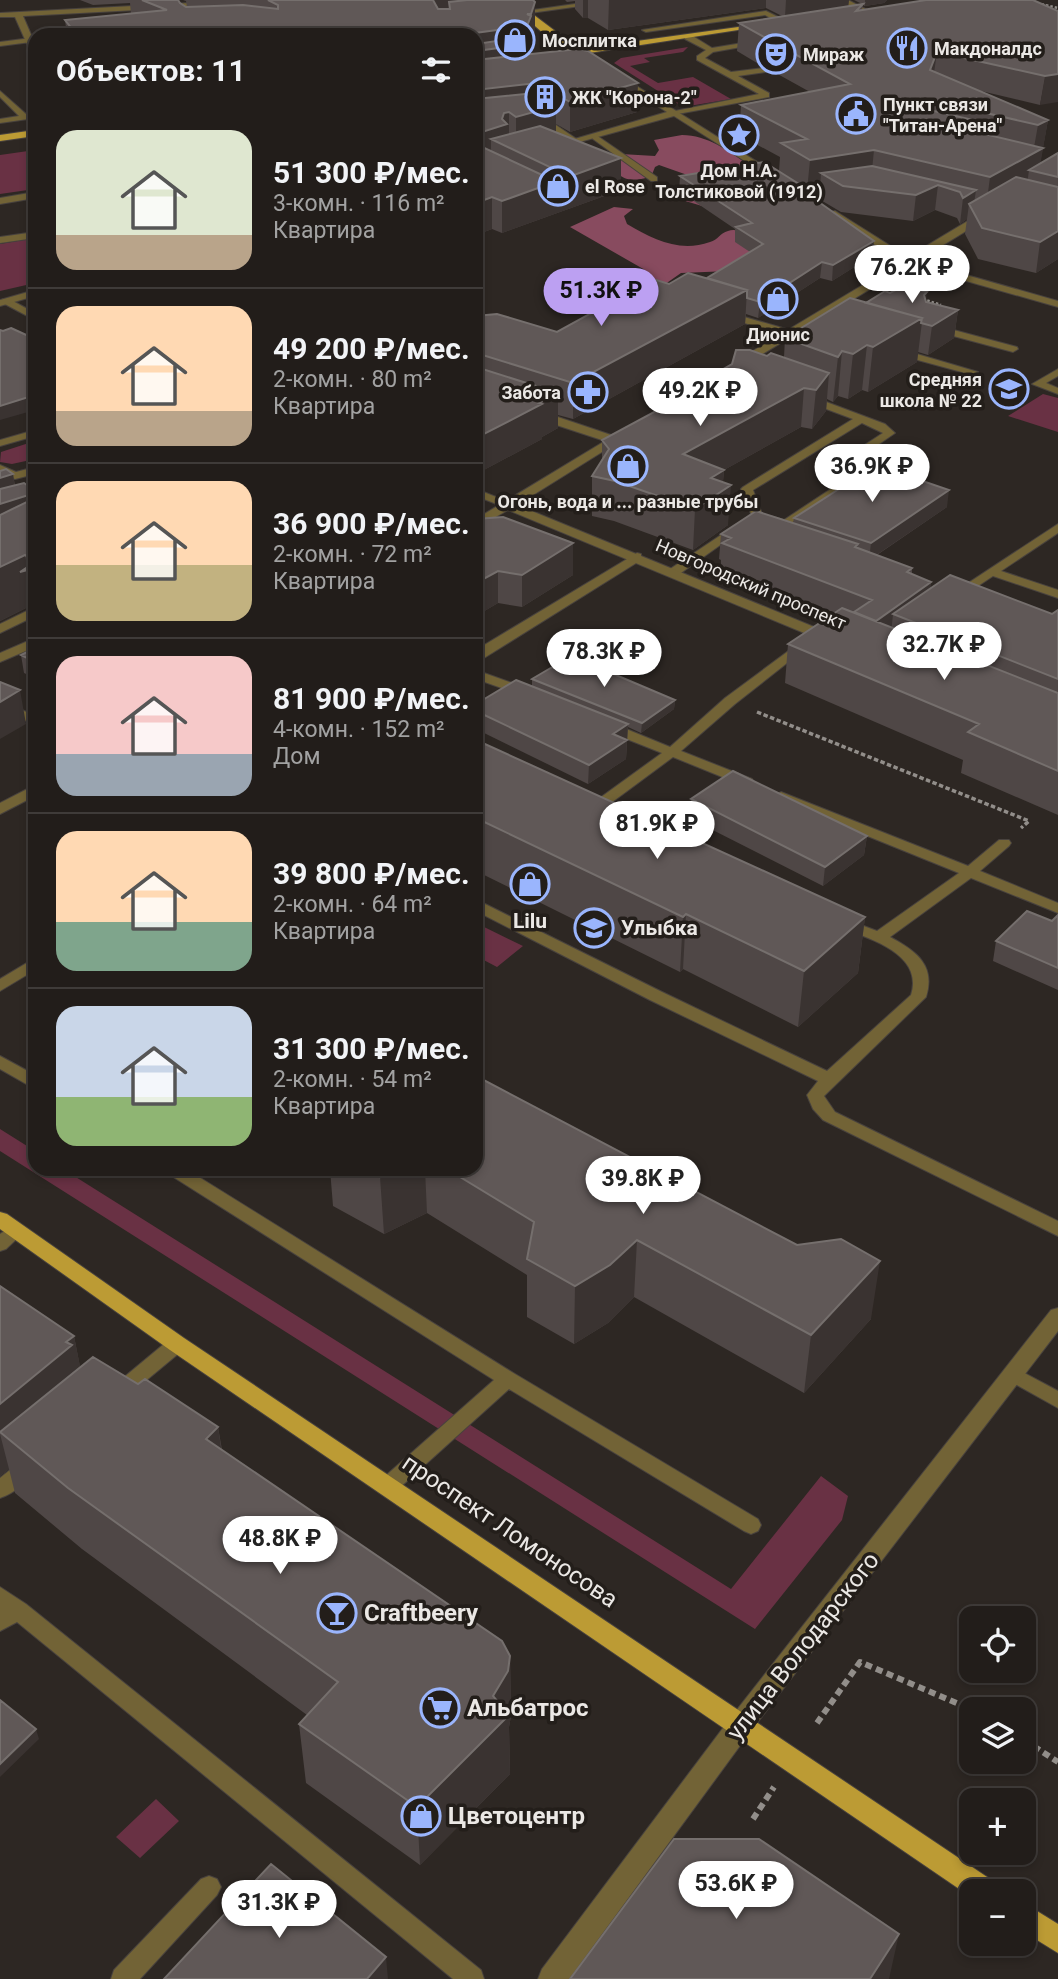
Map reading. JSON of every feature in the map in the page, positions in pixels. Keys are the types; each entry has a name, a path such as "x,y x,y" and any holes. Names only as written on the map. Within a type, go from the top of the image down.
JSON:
{"main road":[{"path":"509,0 577,52"},
{"path":"842,14 877,9"},
{"path":"549,57 795,21"},
{"path":"0,138 28,134"},
{"name":"проспект Ломоносова","path":"5,1231 389,1485 968,1879"},
{"path":"1036,1924 1058,1940"}],"street":[{"path":"0,15 177,3 220,4"},
{"path":"18,14 29,5"},
{"path":"18,14 28,40"},
{"path":"577,52 592,61"},
{"path":"604,69 781,180"},
{"path":"543,151 675,113"},
{"path":"826,209 907,261 1058,304"},
{"path":"727,372 993,211"},
{"path":"3,302 28,295"},
{"path":"483,520 620,437 521,409"},
{"name":"Новгородский проспект","path":"507,505 637,556 840,642"},
{"path":"0,809 28,794"},
{"name":"улица Володарского","path":"552,1979 741,1724 1058,1316"}],"lane":[{"path":"512,17 620,0"},
{"path":"844,0 866,10"},
{"path":"113,19 181,14 177,3"},
{"path":"646,30 766,13 784,22"},
{"path":"688,37 711,50"},
{"path":"0,44 28,40"},
{"path":"675,113 766,95 700,58 711,50 763,42"},
{"path":"729,75 766,68"},
{"path":"610,84 626,93 650,97"},
{"path":"0,93 25,117"},
{"path":"526,116 542,118 577,142"},
{"path":"0,121 28,117"},
{"path":"596,137 654,178"},
{"path":"0,201 28,196"},
{"path":"975,211 993,211"},
{"path":"0,240 28,235"},
{"path":"3,302 28,314"},
{"path":"840,302 862,307"},
{"path":"709,310 789,333"},
{"path":"803,324 824,330"},
{"path":"926,325 1013,349"},
{"path":"886,348 973,372"},
{"path":"727,372 746,377"},
{"path":"1058,372 1037,384 1058,391"},
{"path":"756,514 785,524 858,476 850,459 890,433 793,393"},
{"path":"756,514 747,489 861,419"},
{"path":"0,443 28,435"},
{"path":"0,468 15,476 28,473"},
{"path":"483,495 507,505"},
{"path":"674,572 756,514"},
{"path":"944,606 1058,528"},
{"path":"483,652 637,556"},
{"path":"993,572 1058,594"},
{"path":"942,592 955,596"},
{"path":"0,629 28,615"},
{"path":"590,818 730,701 817,634"},
{"path":"0,657 28,645"},
{"path":"484,677 535,697"},
{"path":"0,704 28,718"},
{"path":"597,722 1058,908"},
{"path":"877,938 970,872 1004,843"},
{"path":"483,909 829,1079"},
{"path":"829,917 906,953 922,969 925,984 918,996 829,1079 815,1095 818,1105 829,1116 1058,1229"},
{"path":"0,986 28,968"},
{"path":"0,1061 28,1079"},
{"path":"184,1176 508,1379 751,1525"},
{"path":"101,1407 177,1344"},
{"path":"1013,1374 1058,1400"},
{"path":"389,1485 508,1379"},
{"path":"0,1490 40,1457"},
{"path":"6,1609 472,1979"},
{"path":"123,1979 209,1887"}],"path":[{"path":"1024,0 1058,8"},
{"path":"730,701 1028,821 1004,843"},
{"path":"817,1723 860,1662 959,1704"},
{"path":"1036,1748 1058,1762"},
{"path":"753,1819 774,1787"}],"shaded area":[{"path":"688,47 683,52 644,58 650,62 630,66 658,83 693,77 731,99 683,107 614,63 621,58"},
{"path":"682,135 709,141 748,165 722,209 672,197 673,192 688,186 693,177 659,165 655,167 651,177 627,179 618,173 604,153 655,156 659,150 654,140"},
{"path":"28,151 28,190 0,194 0,155"},
{"path":"614,207 633,209 624,216 627,224 637,230 667,243 688,246 713,241 730,230 744,231 787,219 729,271 681,273 651,294 645,270 570,227"},
{"path":"28,239 28,285 0,291 0,244"},
{"path":"1043,394 1058,398 1058,432 1008,416"},
{"path":"28,443 28,461 12,464 0,462 1,452"},
{"path":"483,926 523,946 497,967 483,960"},
{"path":"0,1129 28,1147 28,1169 0,1151"},
{"path":"39,1176 74,1176 731,1589 821,1476 848,1496 842,1520 755,1629"},
{"path":"156,1799 179,1821 140,1858 116,1837"}],"building":[{"path":"142,0 178,0 186,7 243,5 278,9 278,5 268,0 433,0 438,9 450,9 449,2 467,0 535,2 531,14 527,14 531,16 527,26 483,32 483,28 71,28 65,20 167,10"},
{"path":"926,0 1033,0 1058,11 1058,74 1045,76 937,52 930,70 1048,120 1038,125 925,99 919,101 921,108 990,124 976,123 976,132 1043,148 990,177 874,150 810,160 781,143 807,139 741,105 850,84 776,44 776,37 764,37 739,23 863,4 856,11"},
{"path":"524,37 521,45 483,50 483,43"},
{"path":"578,49 588,51 638,83 570,102 537,83 483,89 483,59"},
{"path":"535,93 556,106 516,117 509,112 504,113 502,119 507,124 483,132 483,98"},
{"path":"540,126 621,158 502,201 492,197 483,200 483,147 542,175 551,174 552,168 491,139"},
{"path":"1058,153 1058,177 1029,170"},
{"path":"764,162 815,194 806,193 874,241 833,265 822,262 760,302 747,298 747,290 707,278 763,244 736,227 752,223 680,176"},
{"path":"872,166 976,190 963,198 960,192 938,185 916,195 843,186 821,173"},
{"path":"1016,177 1058,187 1058,231 1040,242 982,228 969,204"},
{"path":"688,273 747,290 573,383 483,355 483,315 497,314 557,332 653,279 669,284"},
{"path":"897,284 927,292 924,295 926,302 958,310 932,326 921,323 922,318 866,303 885,291 890,293 898,289"},
{"path":"850,298 922,318 873,347 867,345 853,354 842,351 838,357 785,338"},
{"path":"11,328 28,336 28,397 0,406 0,330"},
{"path":"736,350 750,350 767,356 771,353 829,373 816,390 804,388 683,454 724,470 711,478 731,485 695,509 615,481 592,476 609,449 602,440 710,382 704,380 732,364"},
{"path":"483,369 558,393 539,403 542,404 483,434"},
{"path":"876,465 949,490 871,543 794,518"},
{"path":"6,469 13,474 0,478 0,471"},
{"path":"24,483 28,486 28,495 0,504 0,489"},
{"path":"28,501 28,557 25,555 0,567 0,515"},
{"path":"756,511 858,544 855,547 912,568 907,572 931,582 876,621 854,612 872,600 722,543 731,538 721,534"},
{"path":"503,517 573,543 522,575 498,571 483,579 483,518"},
{"path":"950,575 1052,614 1058,610 1058,679 893,614"},
{"path":"842,608 1058,693 1058,771 968,732 979,724 788,644"},
{"path":"571,656 675,700 642,723 532,679"},
{"path":"516,680 628,724 613,734 627,740 589,765 483,714 483,700"},
{"path":"0,682 20,690 0,702"},
{"path":"483,743 865,917 804,971 686,914 683,917 483,821"},
{"path":"733,771 867,836 825,867 691,799"},
{"path":"1027,911 1052,921 1058,915 1058,968 996,941"},
{"path":"483,1080 797,1245 841,1239 880,1261 811,1335 637,1240 610,1265 575,1286 527,1259 534,1222 458,1176 483,1176"},
{"path":"0,1286 74,1336 66,1342 72,1345 0,1404"},
{"path":"93,1357 138,1384 145,1379 218,1427 206,1439 502,1641 510,1656 508,1671 493,1696 509,1715 417,1807 299,1724 338,1682 68,1488 0,1432"},
{"path":"0,1700 36,1729 0,1764"},
{"path":"674,1839 759,1839 899,1934 870,1979 570,1979"},
{"path":"271,1864 386,1957 367,1979 164,1979"}],"place":[{"name":"Мосплитка","path":"515,40"},
{"name":"Макдоналдс","path":"907,48"},
{"name":"Мираж","path":"776,54"},
{"name":"ЖК \"Корона-2\"","path":"545,97"},
{"name":"Пункт связи \"Титан-Арена\"","path":"856,114"},
{"name":"Дом Н.А. Толстиковой (1912)","path":"739,135"},
{"name":"el Rose","path":"558,186"},
{"name":"Дионис","path":"778,299"},
{"name":"Средняя школа № 22","path":"1009,389"},
{"name":"Забота","path":"588,392"},
{"name":"Огонь, вода и ... разные трубы","path":"628,466"},
{"name":"Lilu","path":"530,884"},
{"name":"Улыбка","path":"594,928"},
{"name":"Craftbeery","path":"337,1613"},
{"name":"Альбатрос","path":"440,1708"},
{"name":"Цветоцентр","path":"421,1816"}]}
